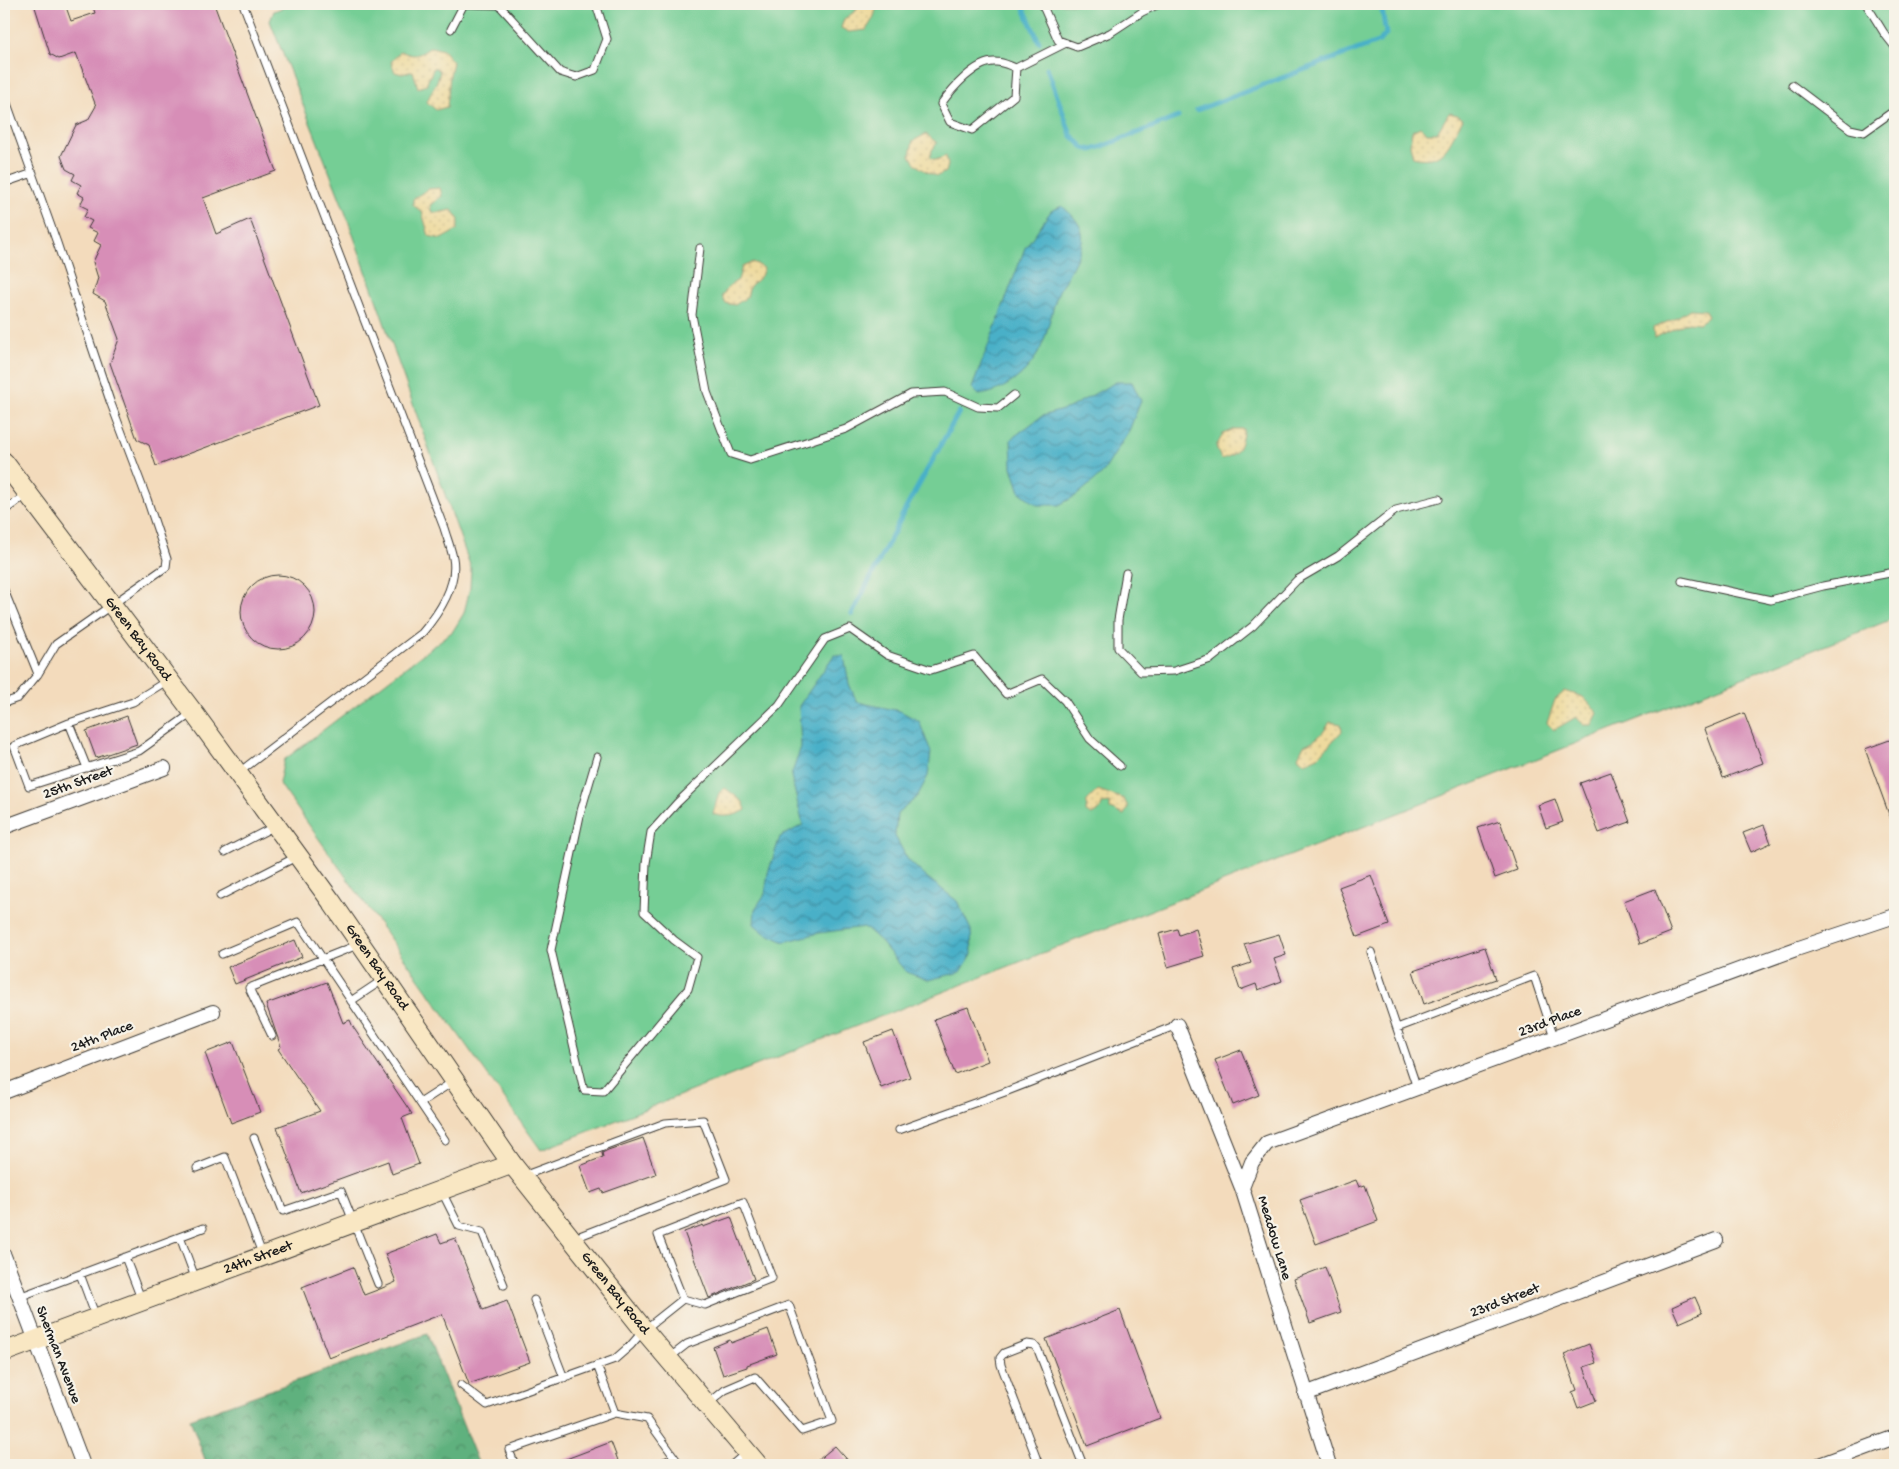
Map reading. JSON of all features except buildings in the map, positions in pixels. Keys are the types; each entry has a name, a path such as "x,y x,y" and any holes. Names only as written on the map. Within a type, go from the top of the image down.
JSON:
{"main road":[{"name":"Green Bay Road","path":"4,462 193,712 298,856 517,1170 644,1330 708,1404 752,1459"},
{"name":"24th Street","path":"4,1352 442,1191 517,1170"}],"street":[{"name":"25th Street","path":"4,828 164,768"},
{"name":"23rd Place","path":"1242,1188 1252,1162 1267,1142 1796,949 1895,916"},
{"name":"24th Place","path":"4,1092 213,1012"},
{"name":"Meadow Lane","path":"1177,1024 1242,1188 1305,1394 1329,1465"},
{"name":"23rd Street","path":"1305,1394 1716,1240"},
{"name":"Sherman Avenue","path":"4,1256 83,1465"},
{"path":"1819,1465 1895,1437"}],"lane":[{"path":"237,773 422,632 432,621 448,594 453,560 444,528 243,4"},
{"path":"451,28 464,4 499,5 560,72 576,77 595,70 606,39 596,4"},
{"path":"1042,4 1058,40 1077,47 1110,33 1142,12 1159,4"},
{"path":"1866,4 1895,47"},
{"path":"1016,68 1014,96 997,110 972,130 950,122 941,104 955,85 976,68 995,61 1016,68 1066,43"},
{"path":"1792,85 1850,129 1864,132 1895,110"},
{"path":"4,95 57,242 89,342 147,498 167,559 166,567 56,644 38,674 18,698 4,703"},
{"path":"4,183 33,173"},
{"path":"700,248 692,315 707,392 731,454 750,460 846,430 911,394 945,392 978,407 998,408 1014,395"},
{"path":"4,511 27,494"},
{"path":"1126,573 1118,620 1118,648 1141,672 1174,671 1211,659 1253,626 1297,580 1338,556 1396,510 1440,499"},
{"path":"1682,581 1770,600 1823,586 1895,572"},
{"path":"4,590 38,674"},
{"path":"597,756 581,811 551,950 584,1090 602,1092 688,989 696,957 674,940 644,912 646,863 651,832 677,803 778,705 825,639 850,629 887,655 931,670 974,656 1006,694 1042,679 1065,701 1090,739 1120,766"},
{"path":"168,680 133,702 69,723 14,746 30,786 139,751 193,712"},
{"path":"69,723 87,768"},
{"path":"225,852 276,826"},
{"path":"220,896 298,856"},
{"path":"222,954 298,922 444,1140"},
{"path":"272,1036 249,988 360,944"},
{"path":"1371,952 1417,1088"},
{"path":"1397,1028 1534,976 1554,1037"},
{"path":"351,1001 384,979"},
{"path":"899,1130 1006,1092 1177,1024"},
{"path":"420,1103 454,1081"},
{"path":"517,1170 665,1122 703,1120 726,1179 571,1239"},
{"path":"254,1138 283,1211 341,1191 378,1284"},
{"path":"197,1168 225,1157 263,1256"},
{"path":"442,1191 459,1226 482,1232 504,1285"},
{"path":"743,1202 772,1278 705,1305 683,1299 658,1235 743,1202"},
{"path":"19,1297 203,1228"},
{"path":"180,1237 197,1280"},
{"path":"125,1257 142,1301"},
{"path":"80,1274 96,1318"},
{"path":"461,1385 488,1405 597,1366 615,1358 631,1345 644,1330 683,1299"},
{"path":"534,1300 564,1378"},
{"path":"669,1358 687,1344 789,1305 832,1421 802,1431 754,1377 725,1390 708,1404"},
{"path":"1039,1465 1000,1358 1004,1353 1027,1344 1034,1346 1038,1350 1083,1465"},
{"path":"597,1366 615,1413"},
{"path":"515,1465 509,1450 615,1413 647,1419 680,1465"},
{"path":"656,1465 674,1458"},
{"path":"732,1465 752,1459"}],"green space":[{"path":"293,4 1895,4 1895,618 541,1150 279,783 284,760 453,631 464,613 470,588 471,568 344,209 270,21 274,11"},
{"path":"427,1334 479,1465 207,1465 190,1419"}],"sand":[{"path":"854,4 876,4 875,15 866,30 849,32 841,28 844,19 857,10"},
{"path":"431,47 443,50 453,62 447,107 436,110 427,102 440,71 434,67 426,85 418,88 413,71 402,74 395,72 391,62 401,51 417,55"},
{"path":"1449,113 1463,119 1450,143 1440,154 1433,158 1413,157 1410,145 1412,131 1420,127 1427,133 1437,133"},
{"path":"926,134 937,143 932,150 930,158 936,160 946,156 948,165 946,172 937,176 921,168 910,155 913,141"},
{"path":"440,188 442,196 430,205 431,211 436,213 452,210 459,220 457,230 441,239 429,236 422,212 413,205 413,199 428,189"},
{"path":"753,262 764,268 761,276 750,286 747,297 735,305 725,303 722,296 729,286 738,280 742,267"},
{"path":"1690,309 1705,310 1708,317 1699,323 1688,322 1654,338 1653,328 1674,319"},
{"path":"1234,429 1244,429 1240,445 1232,455 1221,459 1216,447 1223,434"},
{"path":"1565,691 1583,697 1598,713 1592,725 1584,725 1576,717 1554,730 1547,723 1555,700"},
{"path":"1330,722 1341,724 1342,731 1318,757 1305,763 1298,757 1304,745 1319,736"},
{"path":"725,788 743,802 746,810 730,816 713,814 719,793"},
{"path":"1098,790 1124,799 1128,807 1124,815 1110,809 1110,803 1102,804 1100,810 1092,815 1086,812 1087,801"}],"water":[{"path":"1062,206 1079,225 1082,233 1081,247 1058,293 1037,355 1026,370 1012,382 1004,387 979,395 972,388 1025,248 1051,211"},
{"path":"1116,382 1132,382 1141,401 1128,433 1102,474 1077,495 1059,505 1037,505 1020,492 1012,467 1011,439 1042,416 1069,408"},
{"path":"834,655 844,656 849,684 857,702 900,711 919,721 931,752 928,776 917,797 897,814 895,836 908,860 957,901 971,930 972,954 961,972 928,980 906,972 881,942 864,927 819,933 784,942 763,932 754,924 755,909 765,894 768,873 780,837 803,825 791,776 801,747 799,706"}],"waterway":[{"path":"1022,4 1039,42"},
{"path":"1197,110 1380,41 1386,34 1381,4"},
{"path":"1047,68 1071,135 1084,148 1092,150 1178,117"},
{"path":"852,614 904,512 959,412"}]}
